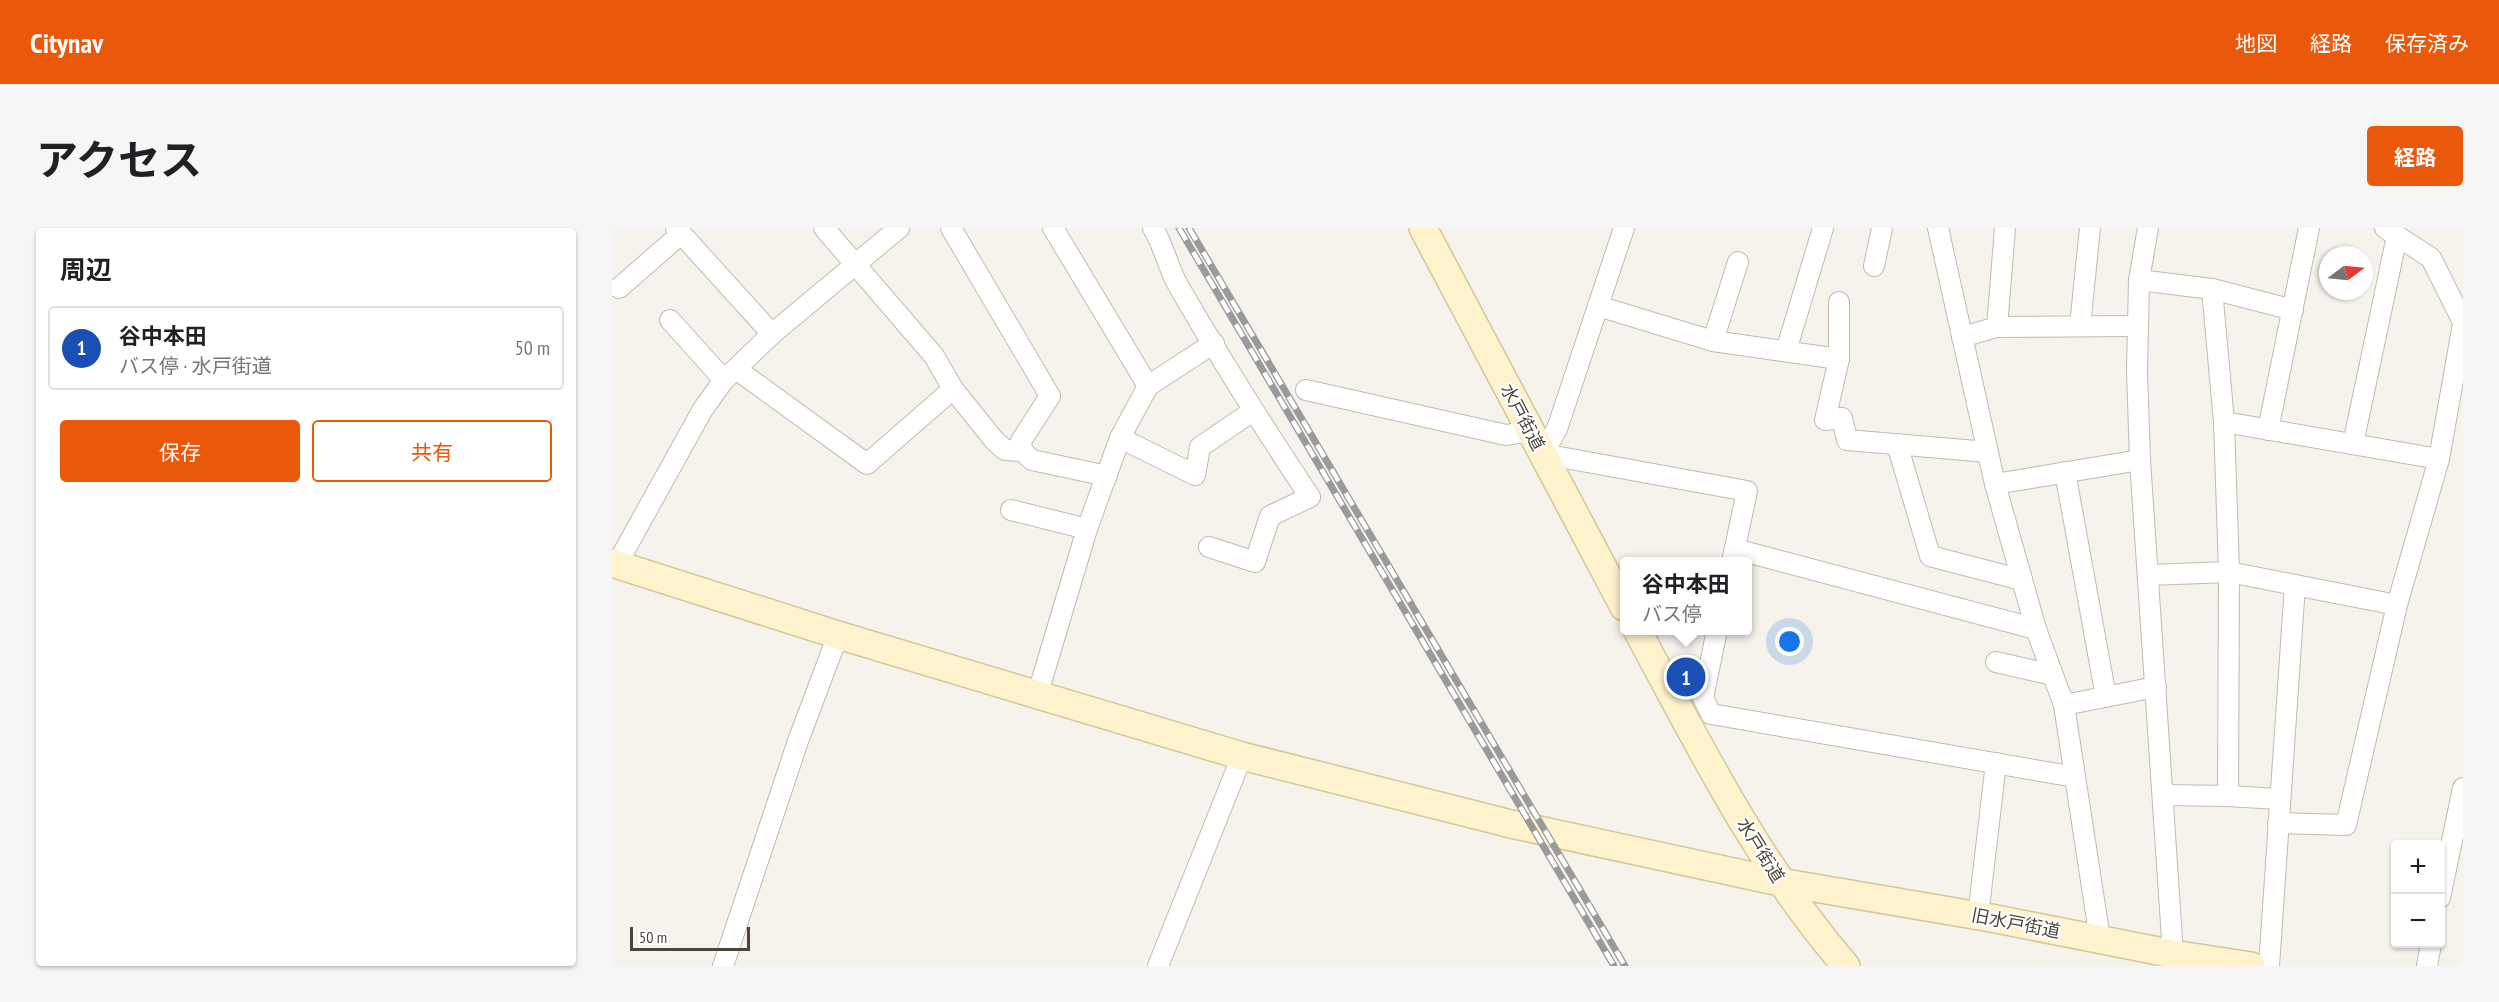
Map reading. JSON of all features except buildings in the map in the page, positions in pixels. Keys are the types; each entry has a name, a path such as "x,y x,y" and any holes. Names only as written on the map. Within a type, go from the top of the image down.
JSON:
{"street":[{"path":"824,228 934,356 953,389 994,440 1005,450 1022,451 1032,460 1107,476"},
{"path":"615,564 703,409 730,374 772,334 899,228"},
{"path":"951,228 1050,396 1021,441 1022,451"},
{"path":"1053,228 1148,386"},
{"path":"1153,228 1177,284 1253,411 1310,497 1270,516 1255,562 1209,547"},
{"name":"水戸街道","path":"1423,228 1620,600"},
{"path":"1536,442 1557,429 1624,228"},
{"path":"1786,351 1823,228"},
{"path":"1874,266 1882,228"},
{"path":"1938,228 1995,483 2036,629 2064,705 2100,939"},
{"path":"1997,327 2005,228"},
{"path":"2080,326 2090,228"},
{"path":"2148,228 2139,280 2140,460 2174,954"},
{"path":"2268,430 2309,228"},
{"path":"620,288 678,231 772,334"},
{"path":"2278,823 2346,825 2397,605 2439,459 2463,323 2432,258 2391,232 2353,444"},
{"path":"1713,341 1738,262"},
{"path":"2139,280 2212,289 2293,310"},
{"path":"2212,289 2224,422 2229,572 2228,796"},
{"path":"1839,302 1839,359 1825,420 1842,418 1847,440 1988,452"},
{"path":"1598,306 1713,341 1839,359"},
{"path":"670,320 730,374 867,464 953,389"},
{"path":"1962,337 1997,327 2138,326"},
{"path":"1037,696 1087,529 1120,438 1148,386 1214,343"},
{"path":"1306,390 1748,491 1734,555"},
{"path":"1120,438 1195,475 1200,447 1253,411"},
{"path":"2224,422 2439,459"},
{"path":"1898,444 1930,556 2022,580"},
{"path":"1995,483 2140,460"},
{"path":"2065,472 2106,697"},
{"path":"1011,510 1087,529"},
{"path":"1752,559 2036,629"},
{"name":"旧水戸街道","path":"615,564 1037,696 1242,756 1511,824 1780,882 2251,966"},
{"path":"2149,575 2229,572 2397,605"},
{"path":"2269,966 2295,585"},
{"path":"723,966 798,741 838,635"},
{"name":"水戸街道","path":"1641,635 1696,713 1749,833 1780,882 1846,966"},
{"path":"1716,635 1703,698 1696,713 2075,777"},
{"path":"1996,662 2053,675"},
{"path":"2064,705 2156,687"},
{"path":"1158,966 1242,756"},
{"path":"1978,916 1996,764"},
{"path":"2441,894 2463,788"},
{"path":"2163,795 2279,799"},
{"path":"2427,966 2430,948"}],"railway":[{"path":"1179,228 1614,966"},
{"path":"1189,228 1625,966"}],"place":[{"name":"谷中本田","path":"1686,677"}]}
